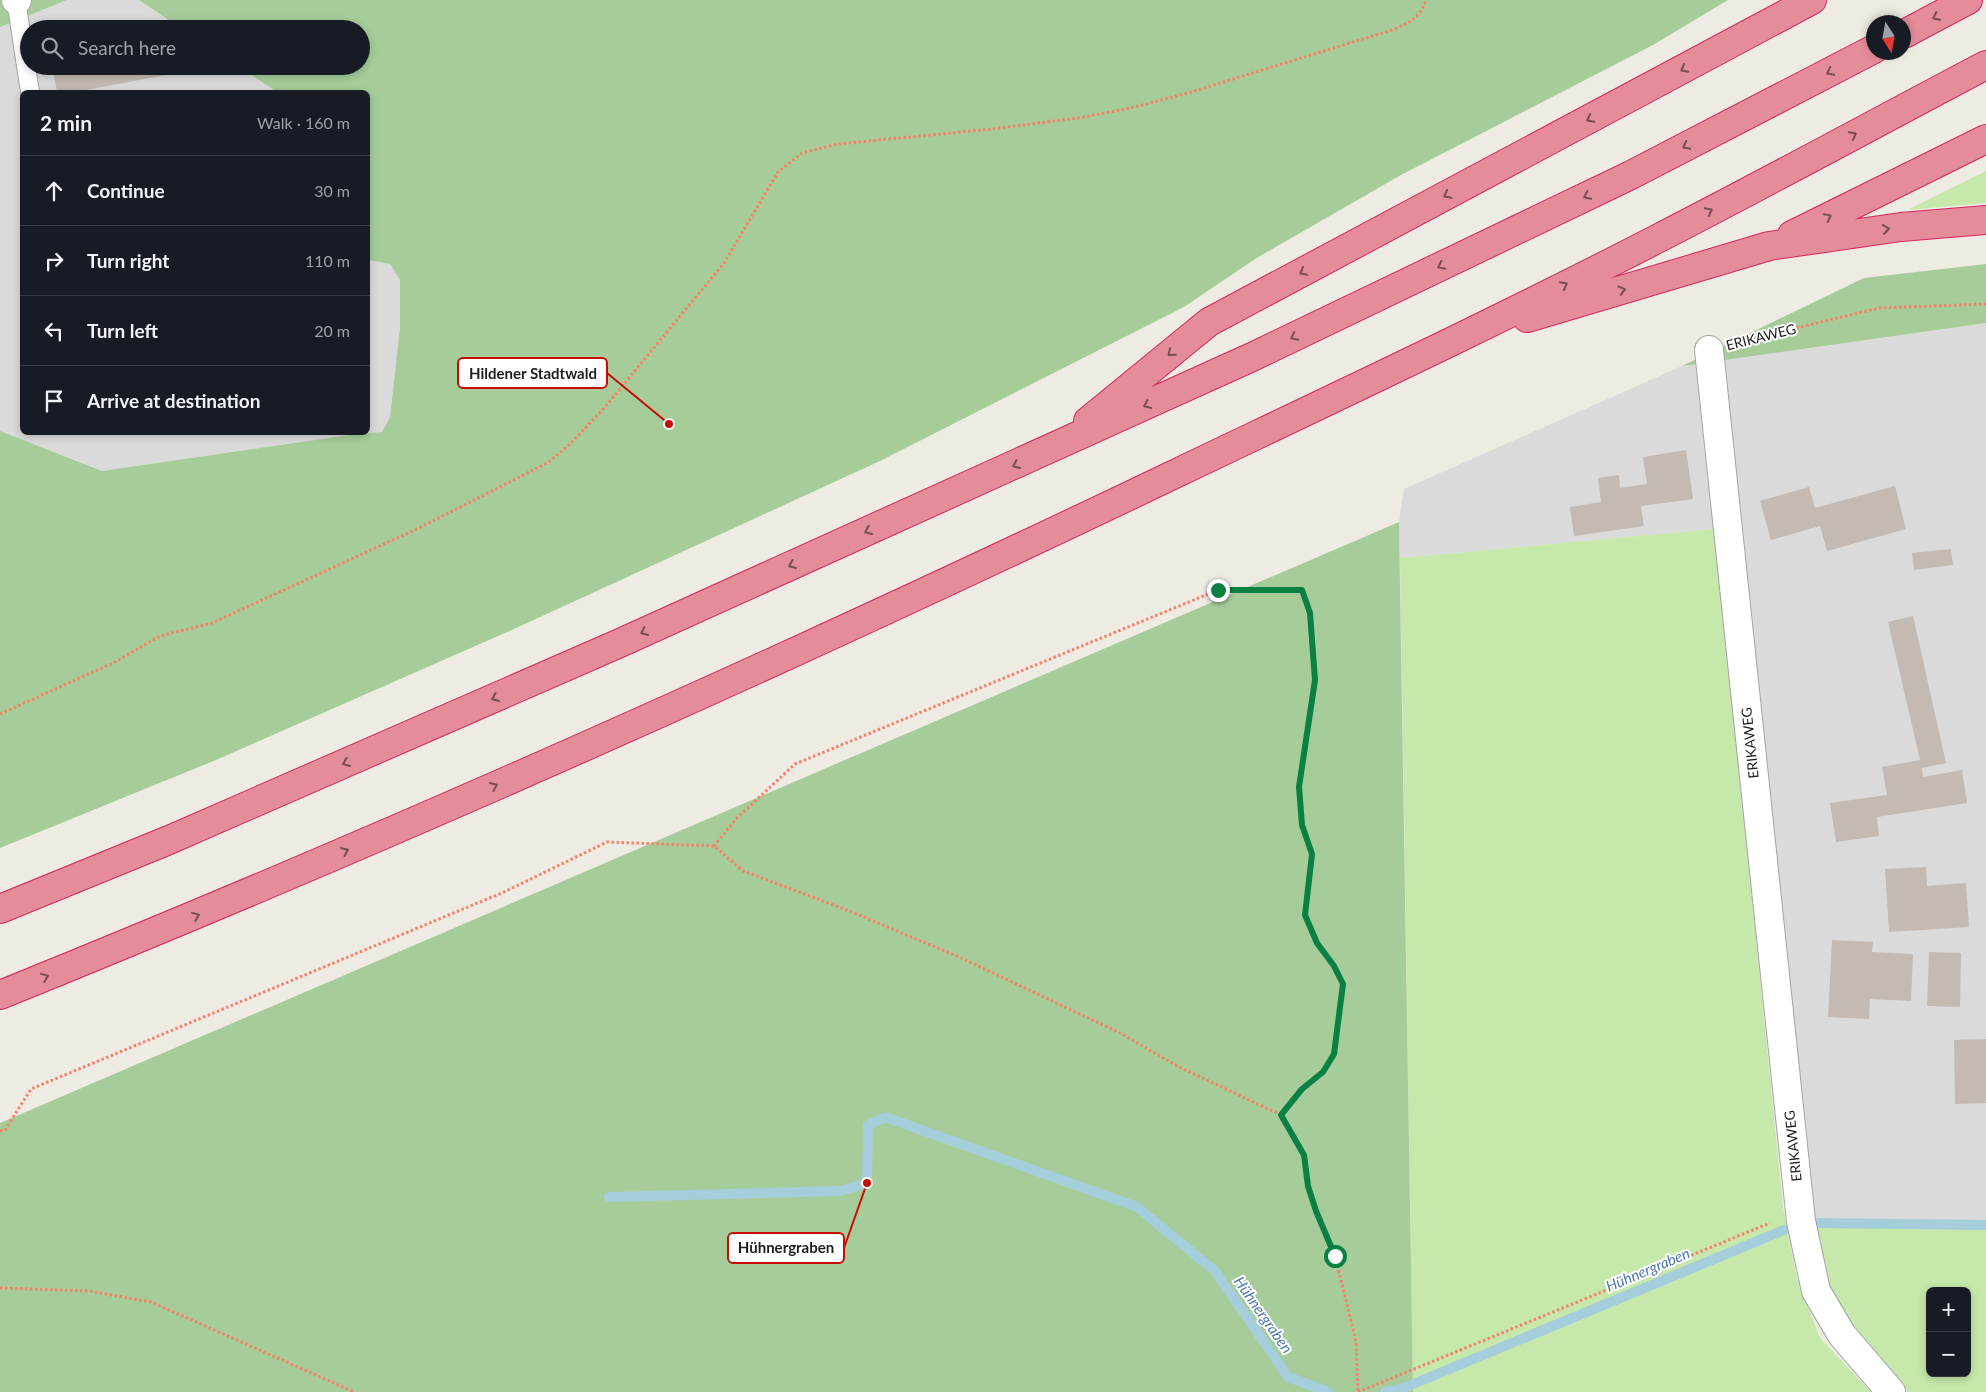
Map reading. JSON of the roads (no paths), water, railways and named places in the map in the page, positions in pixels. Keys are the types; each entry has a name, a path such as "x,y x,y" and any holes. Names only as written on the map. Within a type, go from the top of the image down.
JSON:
{"highway":[{"path":"1728,46 1780,0"},
{"path":"1060,445 1209,322 1812,0"},
{"path":"1911,30 1968,0"},
{"path":"0,910 169,840 620,643 1252,357 1631,175 1866,53"},
{"path":"0,995 204,912 653,717 1053,533 1458,339 1654,240 1986,65"},
{"path":"1769,246 1986,139"},
{"path":"1458,339 1769,246 1901,227 1986,220"}],"street":[{"name":"ERIKAWEG","path":"1709,350 1800,1221 1816,1291 1842,1335 1891,1392"}],"lane":[{"path":"17,0 20,21"},
{"path":"28,75 30,90"}],"waterway":[{"name":"Hühnergraben","path":"609,1197 840,1191 867,1183 868,1125 885,1117 1137,1207 1215,1271 1288,1377 1328,1392"},
{"name":"Hühnergraben","path":"1818,1223 1986,1225"},
{"name":"Hühnergraben","path":"1385,1392 1406,1387 1784,1230"}],"place":[{"name":"Hildener Stadtwald","path":"669,424"},
{"name":"Hühnergraben","path":"867,1183"}]}
